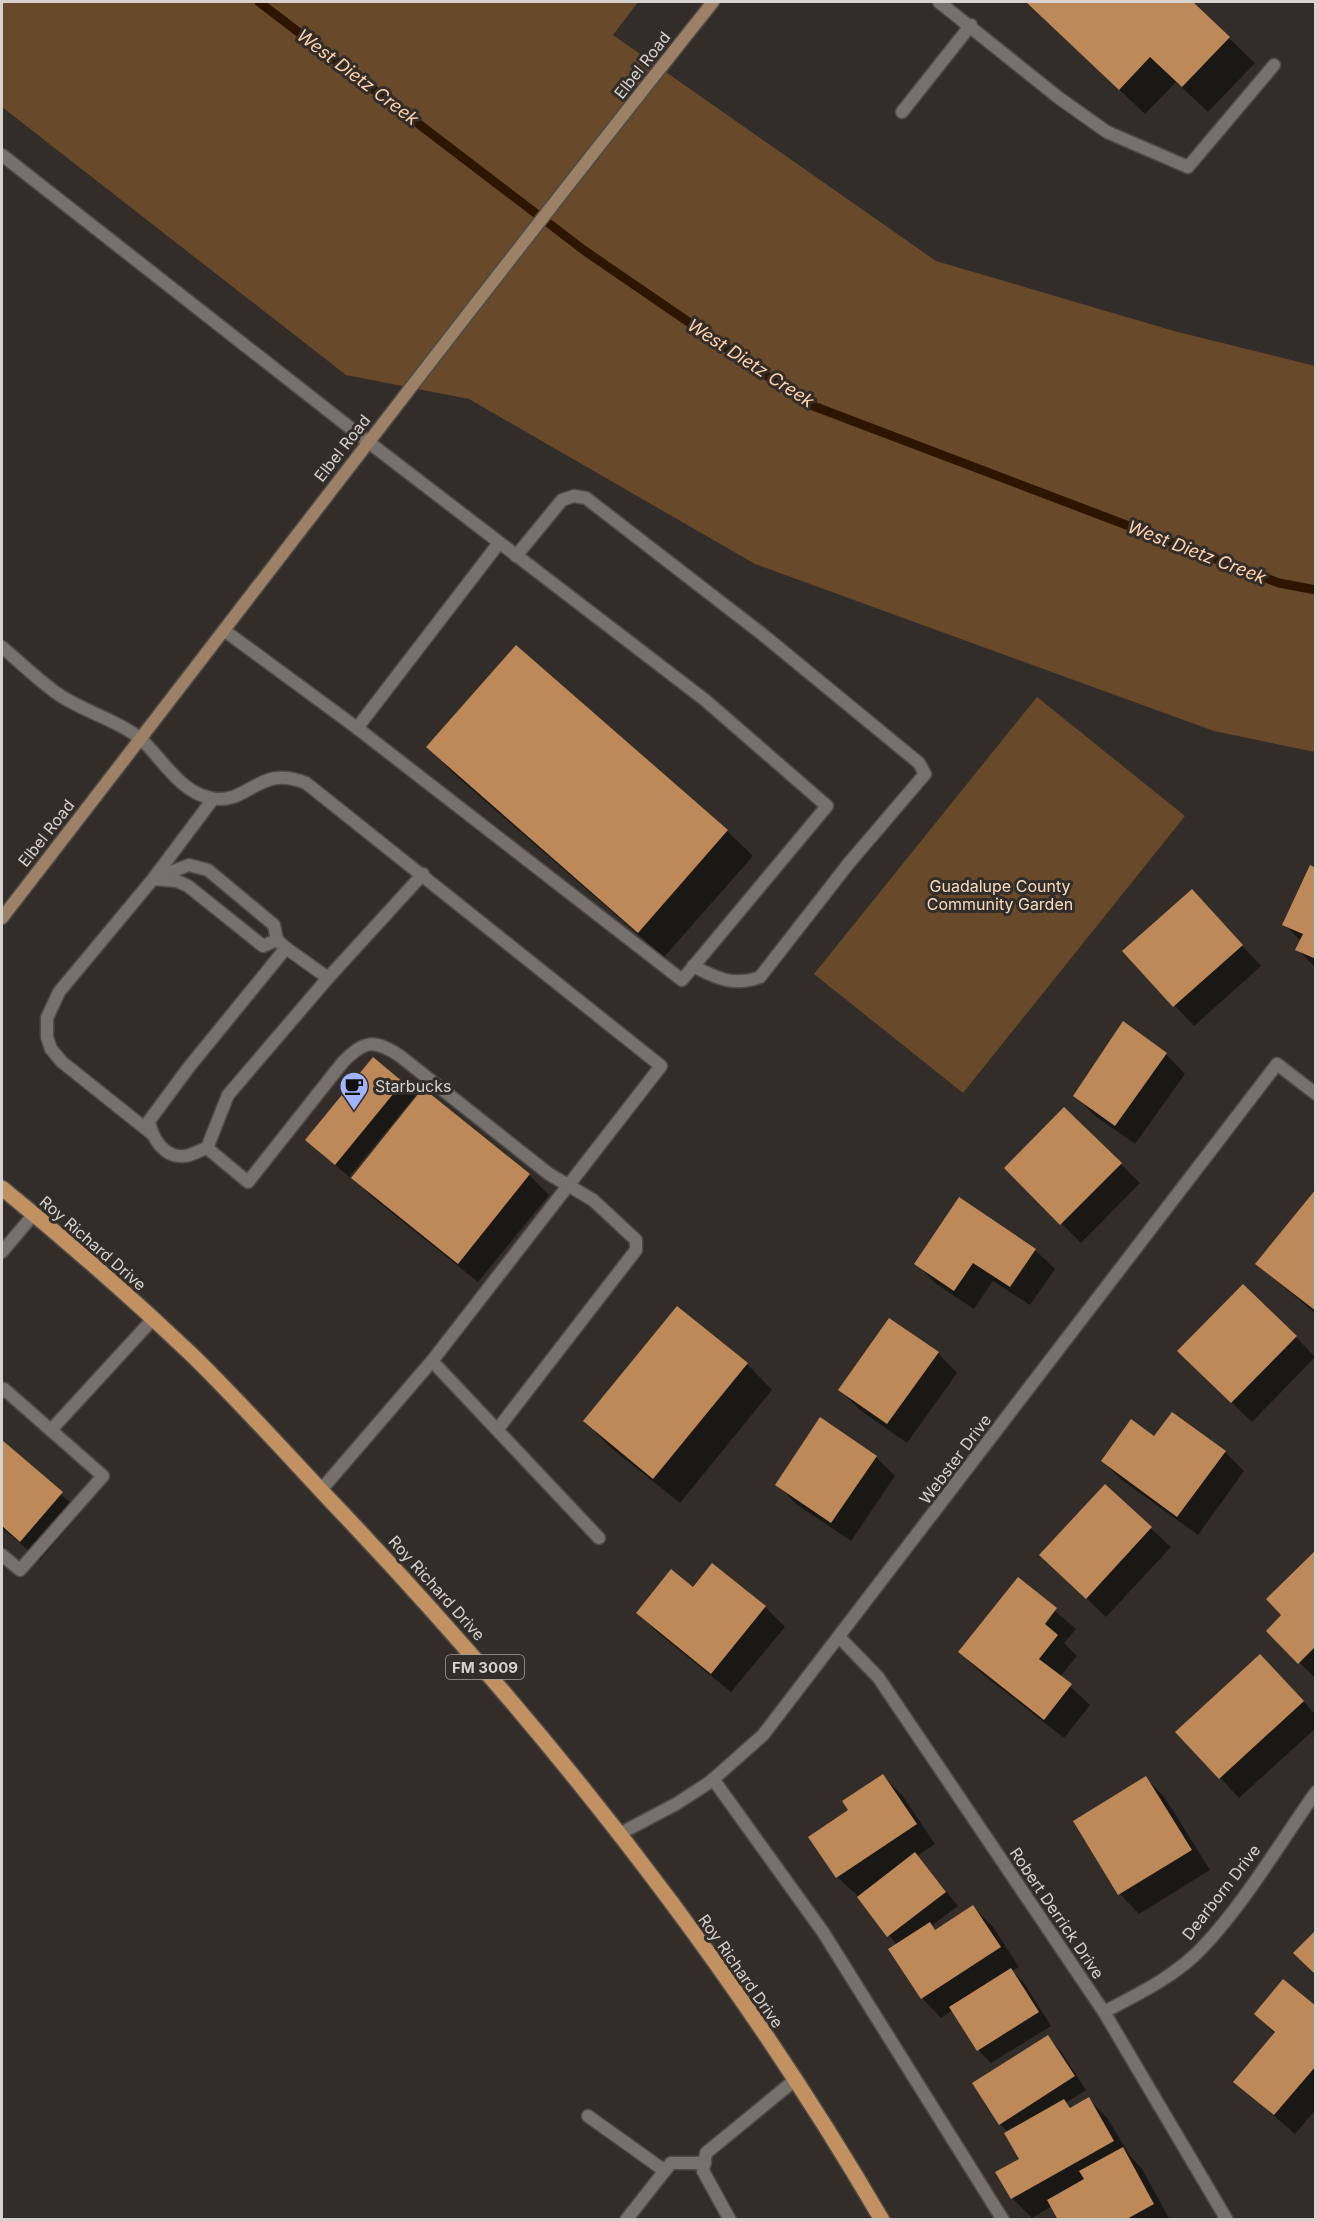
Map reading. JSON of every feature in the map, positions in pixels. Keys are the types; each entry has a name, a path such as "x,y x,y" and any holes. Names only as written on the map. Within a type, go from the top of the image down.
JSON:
{"main road":[{"name":"Roy Richard Drive","path":"2,1188 153,1319 194,1358 448,1625 621,1833 834,2137 882,2220"}],"street":[{"name":"Elbel Road","path":"2,918 225,631 367,441 713,2"},
{"path":"939,2 971,25 1059,98 1107,132 1188,167 1274,65"},
{"path":"902,112 971,25"},
{"path":"2,155 367,441 705,700 827,806 682,980 357,728 225,631"},
{"path":"516,556 562,500 574,496 586,498 762,634 919,763 924,774 849,863 760,977 744,983 719,980 693,966"},
{"path":"357,728 499,543"},
{"path":"2,647 58,694 141,739 176,777 196,794 213,799 247,791 261,781 274,777 290,776 321,793 662,1066 432,1361 321,1490"},
{"path":"151,1133 62,1062 51,1049 47,1018 59,992 153,879 213,799"},
{"path":"153,879 189,865 208,870 274,925 281,944 328,978"},
{"path":"281,944 149,1121 151,1133 158,1146 172,1154 183,1156 207,1148 228,1095 328,978 423,874"},
{"path":"153,879 177,881 188,886 263,946 281,944"},
{"path":"207,1148 248,1182 343,1062 354,1051 370,1043 378,1043 400,1056 549,1174 593,1200 636,1240 636,1250 496,1430"},
{"name":"Webster Drive","path":"621,1833 676,1804 713,1779 763,1735 840,1638 1277,1064 1316,1094"},
{"path":"2,1252 34,1214"},
{"path":"51,1430 153,1319"},
{"path":"432,1361 599,1538"},
{"path":"2,1392 4,1389 103,1476 20,1570 2,1555"},
{"name":"Robert Derrick Drive","path":"840,1638 878,1677 1104,2013 1227,2220"},
{"path":"713,1779 823,1932 1003,2220"},
{"name":"Dearborn Drive","path":"1104,2013 1164,1978 1200,1949 1241,1899 1316,1792"},
{"path":"730,2220 703,2171 706,2153 795,2080"},
{"path":"588,2116 665,2171"},
{"path":"626,2220 671,2163 705,2163"}],"green space":[{"path":"2,2 638,2 613,35 936,261 1174,331 1315,366 1315,752 1214,731 755,564 469,399 346,375 2,107"},
{"name":"Guadalupe County Community Garden","path":"1037,697 1185,816 963,1093 814,974"}],"building":[{"path":"1026,2 1193,2 1230,37 1182,87 1150,57 1119,90"},
{"path":"516,645 728,830 638,933 426,747"},
{"path":"1310,865 1316,868 1316,959 1295,950 1303,934 1282,925"},
{"path":"1192,889 1243,945 1173,1007 1122,951"},
{"path":"1123,1021 1167,1053 1115,1126 1073,1096"},
{"name":"Starbucks","path":"373,1057 403,1082 335,1165 305,1140"},
{"path":"423,1088 530,1174 458,1264 351,1178"},
{"path":"1064,1107 1122,1163 1060,1225 1004,1168"},
{"path":"1316,1189 1316,1311 1255,1264"},
{"path":"959,1197 1036,1249 1010,1287 973,1263 954,1291 914,1264"},
{"path":"1243,1284 1297,1336 1231,1403 1177,1351"},
{"path":"677,1306 748,1363 653,1479 583,1421"},
{"path":"889,1318 939,1352 887,1424 838,1390"},
{"path":"1172,1412 1226,1451 1177,1517 1101,1461 1131,1419 1154,1436"},
{"path":"820,1417 877,1456 831,1523 775,1485"},
{"path":"2,1440 63,1492 20,1542 2,1526"},
{"path":"1105,1484 1152,1527 1086,1599 1039,1555"},
{"path":"1316,1550 1316,1646 1298,1664 1266,1631 1281,1615 1266,1599"},
{"path":"712,1563 766,1606 711,1674 636,1613 671,1569 693,1587"},
{"path":"1018,1577 1057,1608 1045,1624 1058,1635 1039,1659 1072,1684 1044,1720 958,1652"},
{"path":"1260,1654 1304,1701 1219,1779 1175,1732"},
{"path":"883,1774 917,1824 836,1878 808,1837 848,1810 842,1801"},
{"path":"1146,1776 1192,1850 1118,1895 1073,1821"},
{"path":"915,1852 946,1892 887,1937 857,1897"},
{"path":"973,1905 1001,1947 921,1999 888,1949 930,1922 935,1930"},
{"path":"1316,1930 1316,1975 1293,1953"},
{"path":"1011,1968 1039,2012 977,2051 949,2007"},
{"path":"1283,1979 1316,2006 1316,2066 1274,2115 1233,2082 1275,2032 1254,2014"},
{"path":"1048,2035 1075,2076 999,2125 972,2083"},
{"path":"1089,2097 1114,2141 1011,2199 995,2172 1019,2159 1004,2133 1064,2099 1070,2108"},
{"path":"1123,2147 1154,2204 1125,2220 1058,2220 1047,2200 1084,2179 1079,2171"}],"waterway":[{"name":"West Dietz Creek","path":"259,2 585,251 808,404 1279,583 1316,590"}],"place":[{"name":"Starbucks","path":"354,1112"}]}
